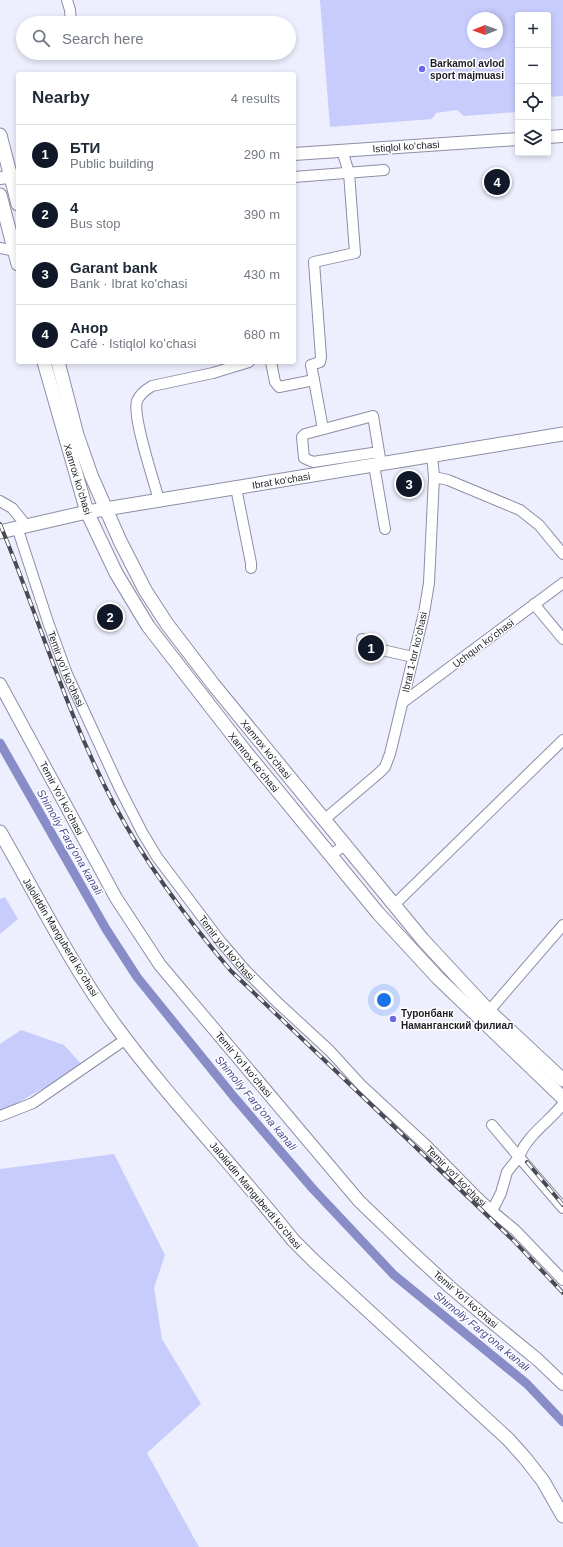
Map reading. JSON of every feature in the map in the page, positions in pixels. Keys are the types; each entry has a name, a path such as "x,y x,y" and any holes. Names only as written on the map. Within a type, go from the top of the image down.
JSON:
{"main road":[{"path":"0,135 16,197"},
{"path":"0,195 16,258"},
{"name":"Xamrox koʻchasi","path":"45,364 87,512 116,573 148,626 245,751 378,913 438,978 563,1098"},
{"name":"Xamrox ko'chasi","path":"59,364 77,436 91,475 145,590 167,624 213,684 346,844 423,940 489,1011 563,1080"},
{"name":"Ibrat ko'chasi","path":"0,532 87,512 236,488 378,460 432,455 563,434"},
{"name":"Jaloliddin Manguberdi koʻchasi","path":"0,832 89,986 126,1039 293,1240 508,1439 543,1481 563,1516"}],"street":[{"path":"67,0 70,16"},
{"path":"551,137 563,136"},
{"name":"Istiqlol koʻchasi","path":"296,154 515,139"},
{"path":"323,429 311,365 320,362 321,357 314,262 355,253 349,173 342,150"},
{"path":"296,177 384,170"},
{"path":"0,248 16,258"},
{"path":"159,500 136,417 137,401 144,391 152,386 213,373 242,364"},
{"path":"271,364 275,382 279,387 314,380"},
{"path":"378,460 309,461 303,456 302,437 305,434 373,416 378,460 385,529"},
{"name":"Ibrat 1-tor koʻchasi","path":"325,820 385,767 390,754 414,657 429,583 434,476 432,455"},
{"path":"434,476 448,480 520,510 539,525 563,554"},
{"path":"236,488 251,568"},
{"path":"0,501 12,508 22,526"},
{"name":"Temir yo'l ko'chasi","path":"22,526 48,622 67,674 120,789 142,832 157,857 221,942 246,971 276,1002 330,1051 362,1086 492,1211 515,1230 563,1280"},
{"name":"Uchqun koʻchasi","path":"402,703 563,583"},
{"path":"534,604 563,638"},
{"path":"362,639 382,650 414,657"},
{"name":"Temir Yoʻl koʻchasi","path":"0,684 116,898 160,965 360,1201 445,1282 488,1320 538,1360 563,1384"},
{"path":"395,904 563,740"},
{"path":"331,855 346,844"},
{"path":"489,1011 563,925"},
{"path":"0,1116 33,1103 126,1039"},
{"path":"492,1211 498,1201 508,1172 522,1149 527,1142 554,1116 563,1104"},
{"path":"492,1125 563,1208"}],"shaded area":[{"name":"Barkamol avlod sport majmuasi","path":"320,0 563,0 563,96 551,97 551,12 515,12 515,112 464,116 457,110 436,113 432,119 330,127"},
{"path":"5,897 18,919 0,934 0,899"},
{"path":"21,1030 64,1045 83,1066 3,1111 0,1111 0,1044"},
{"path":"114,1154 165,1255 154,1288 162,1339 201,1404 147,1453 199,1547 0,1547 0,1169"}],"waterway":[{"name":"Shimoliy Fargʻona kanali","path":"0,743 106,929 137,977 234,1097 313,1189 394,1275 527,1384 563,1422"}],"railway":[{"path":"0,524 82,737 127,828 168,892 231,971 513,1240 563,1293"},
{"path":"527,1162 563,1205"}],"place":[{"name":"Barkamol avlod sport majmuasi","path":"422,69"},
{"name":"Анор","path":"497,182"},
{"name":"Garant bank","path":"409,484"},
{"name":"4","path":"110,617"},
{"name":"БТИ","path":"371,648"},
{"name":"Туронбанк Наманганский филиал","path":"393,1019"}]}
